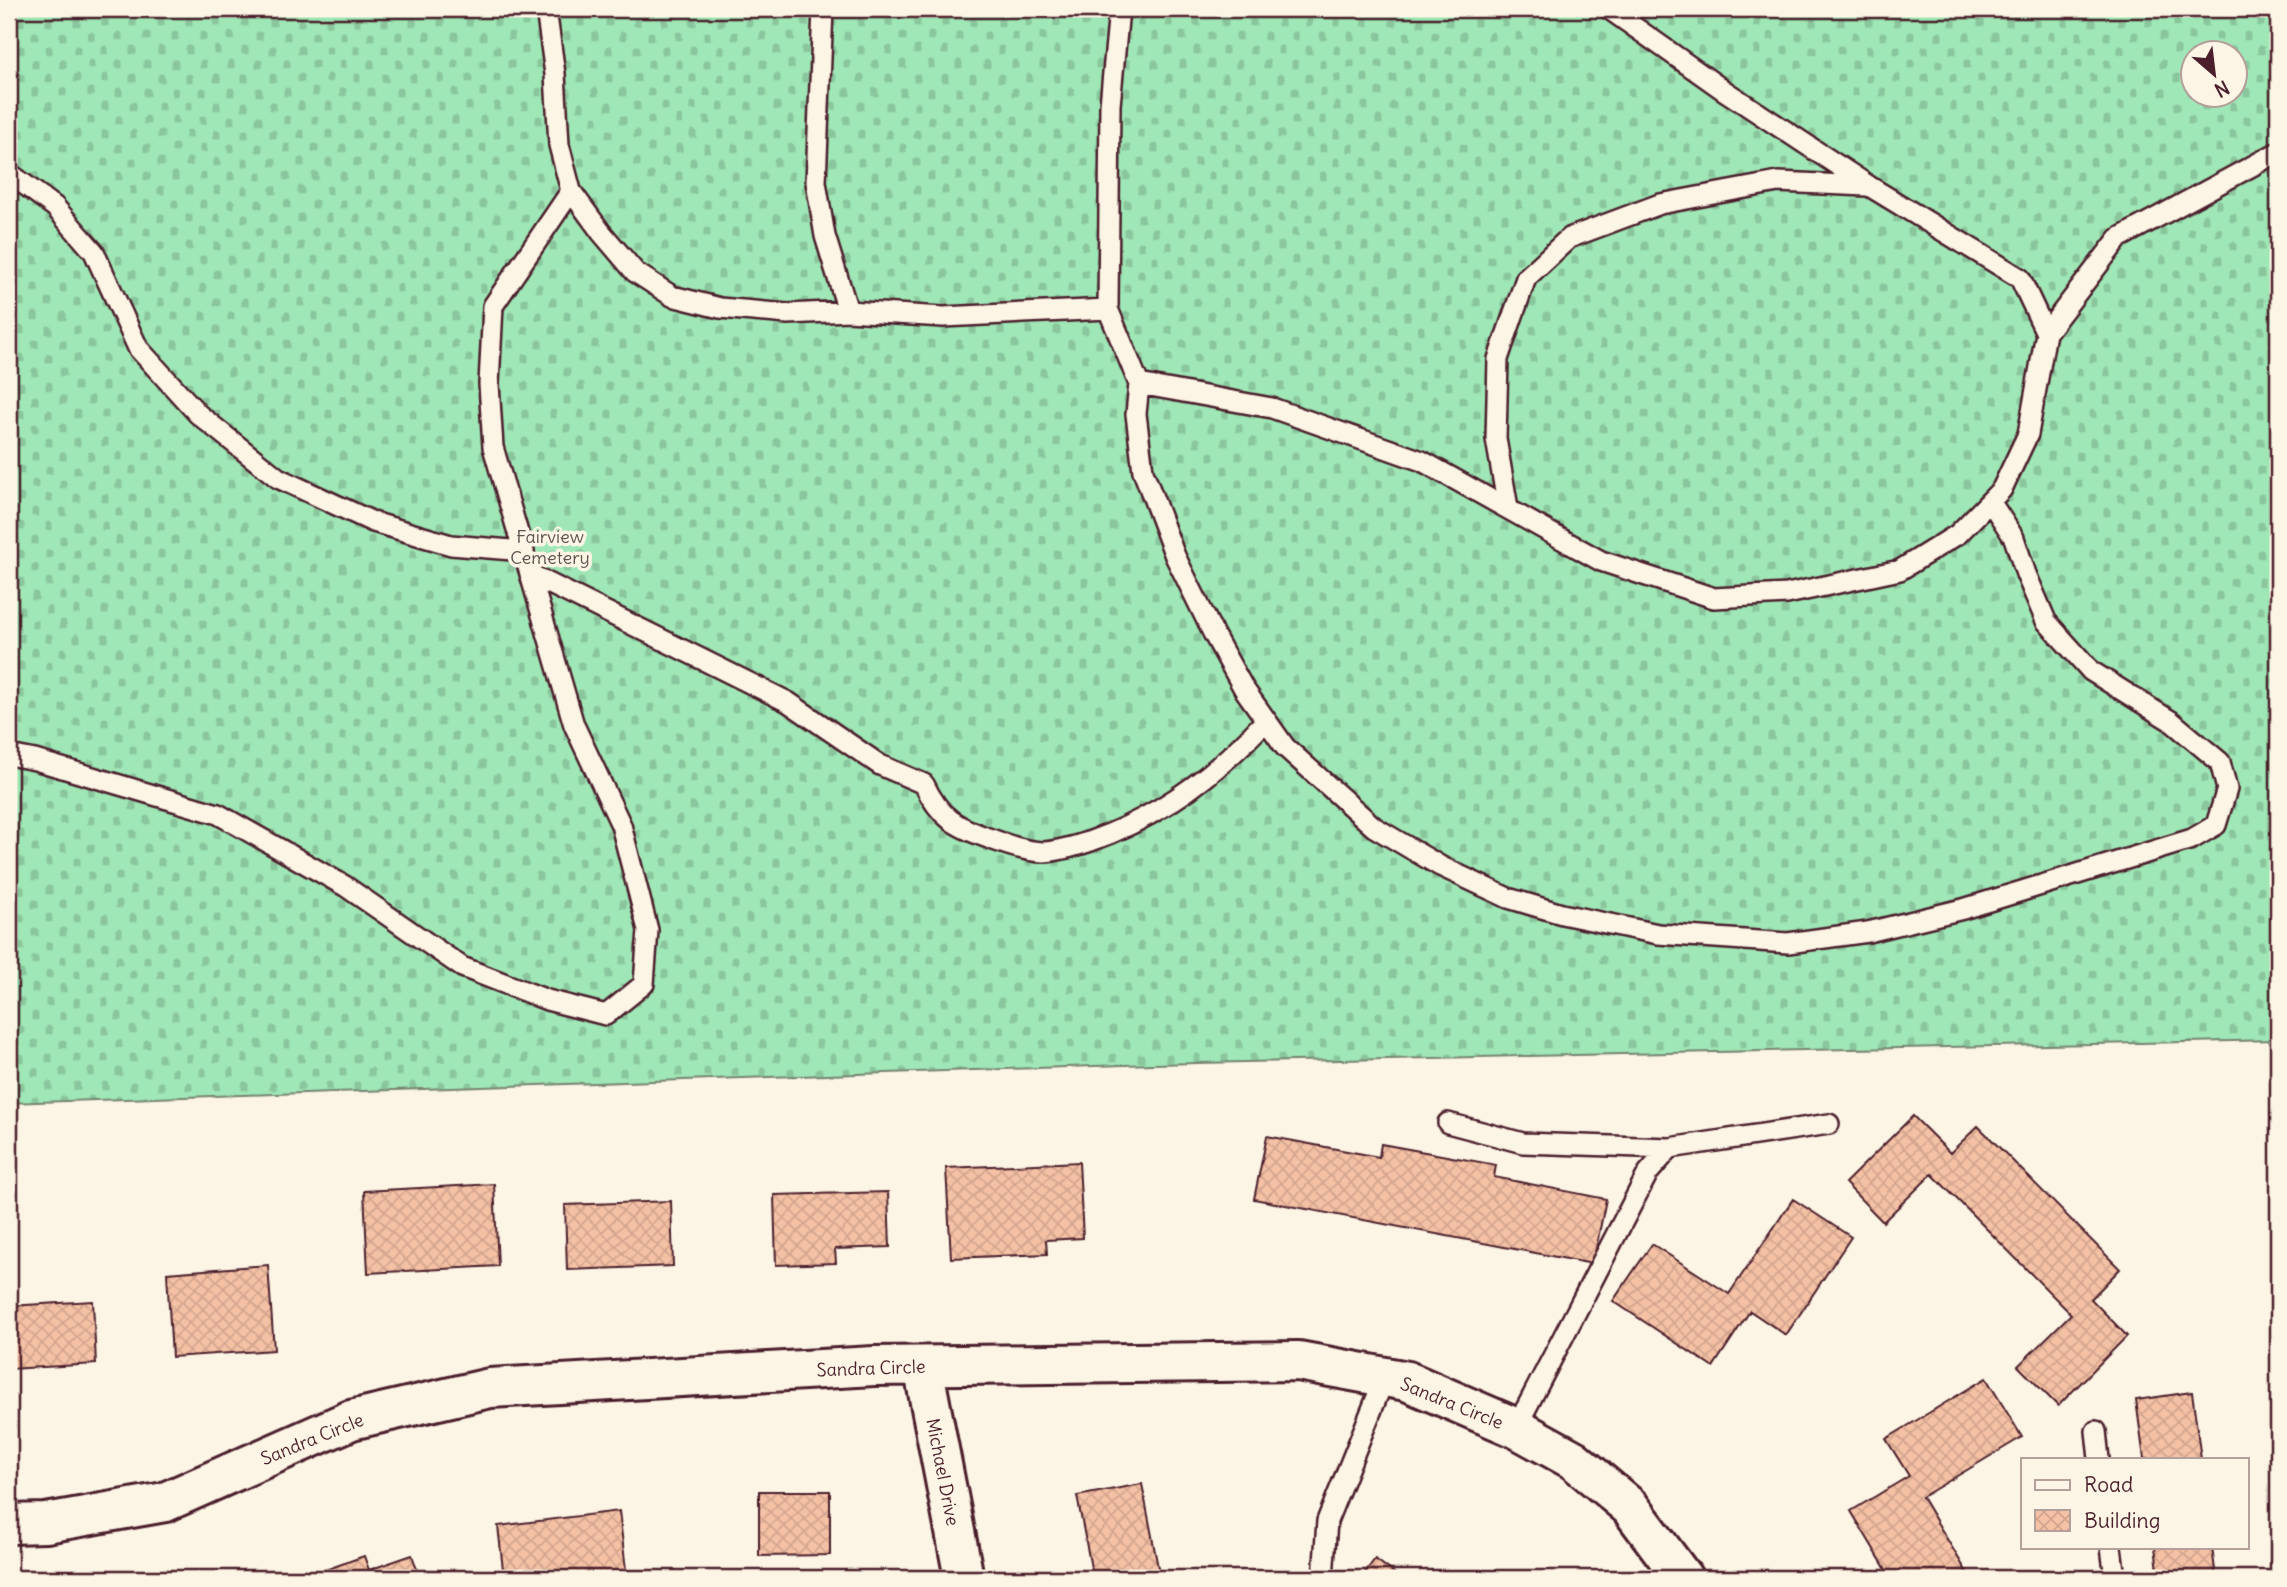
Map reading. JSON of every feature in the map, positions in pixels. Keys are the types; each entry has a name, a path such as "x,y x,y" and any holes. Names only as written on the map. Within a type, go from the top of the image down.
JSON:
{"street":[{"name":"Sandra Circle","path":"9,1524 46,1523 165,1502 351,1420 490,1388 874,1367 1298,1361 1407,1381 1516,1428 1574,1460 1630,1507 1683,1578"},
{"name":"Michael Drive","path":"923,1366 964,1578"}],"lane":[{"path":"546,9 555,74 559,145 571,191 635,272 672,296 720,308 788,314 848,311 943,317 1108,309"},
{"path":"823,9 816,182 825,236 848,311"},
{"path":"1119,9 1110,105 1108,309 1139,384 1136,414 1143,471 1175,555 1214,635 1244,689 1285,747 1374,827 1440,866 1508,898 1562,914 1658,934 1788,943 1868,932 1963,909 2192,839 2216,825 2227,789 2220,762 2171,721 2091,671 2046,621 2014,538 1990,502"},
{"path":"1609,9 1722,89 1869,186 2020,278 2046,333"},
{"path":"1139,384 1272,408 1422,461 1601,561 1714,597 1787,594 1900,570 1958,534 2002,489 2028,434 2046,333 2119,238 2278,152"},
{"path":"9,173 55,207 94,252 138,348 198,414 278,478 373,522 451,545 524,551"},
{"path":"1508,508 1496,439 1498,359 1526,278 1569,238 1660,204 1778,182 1869,186"},
{"path":"9,755 35,760 218,814 345,886 463,967 547,1000 606,1015 644,984 648,930 621,825 574,724 493,447 489,384 493,306 571,191"},
{"path":"532,575 788,702 880,765 924,784 934,806 963,830 1010,846 1042,852 1075,846 1123,830 1184,794 1239,750 1266,720"},
{"path":"1448,1123 1523,1143 1670,1148 1829,1124"},
{"path":"1516,1428 1648,1173 1670,1148"},
{"path":"1323,1578 1327,1521 1385,1377"},
{"path":"2096,1431 2099,1458"},
{"path":"2111,1548 2115,1578"}],"green space":[{"name":"Fairview Cemetery","path":"9,9 2278,9 2278,1040 1153,1064 9,1103"}],"building":[{"path":"1913,1116 1950,1153 1978,1126 2120,1269 2091,1299 2127,1336 2058,1406 2018,1366 2071,1314 1932,1174 1883,1222 1845,1183"},
{"path":"1267,1136 1379,1157 1381,1144 1496,1165 1494,1177 1606,1199 1593,1264 1254,1199"},
{"path":"1079,1162 1083,1238 1046,1240 1047,1254 951,1258 946,1168"},
{"path":"494,1184 498,1266 368,1273 364,1191"},
{"path":"888,1192 890,1247 835,1249 836,1263 776,1265 774,1195"},
{"path":"1793,1199 1851,1237 1786,1335 1750,1311 1713,1367 1613,1301 1652,1244 1729,1294"},
{"path":"671,1201 673,1266 567,1270 565,1205"},
{"path":"268,1265 274,1350 172,1357 167,1273"},
{"path":"93,1301 96,1364 9,1369 9,1306"},
{"path":"1986,1378 2022,1437 1922,1497 1969,1576 1891,1578 1851,1511 1909,1476 1886,1439"},
{"path":"2192,1392 2201,1458 2144,1458 2136,1400"},
{"path":"1142,1484 1160,1578 1093,1578 1077,1496"},
{"path":"759,1491 830,1491 830,1555 759,1556"},
{"path":"619,1511 627,1578 504,1578 498,1526"},
{"path":"2155,1548 2212,1548 2216,1578 2159,1578"},
{"path":"412,1555 420,1578 303,1578 364,1556 369,1570"},
{"path":"1375,1559 1401,1578 1361,1578"}]}
